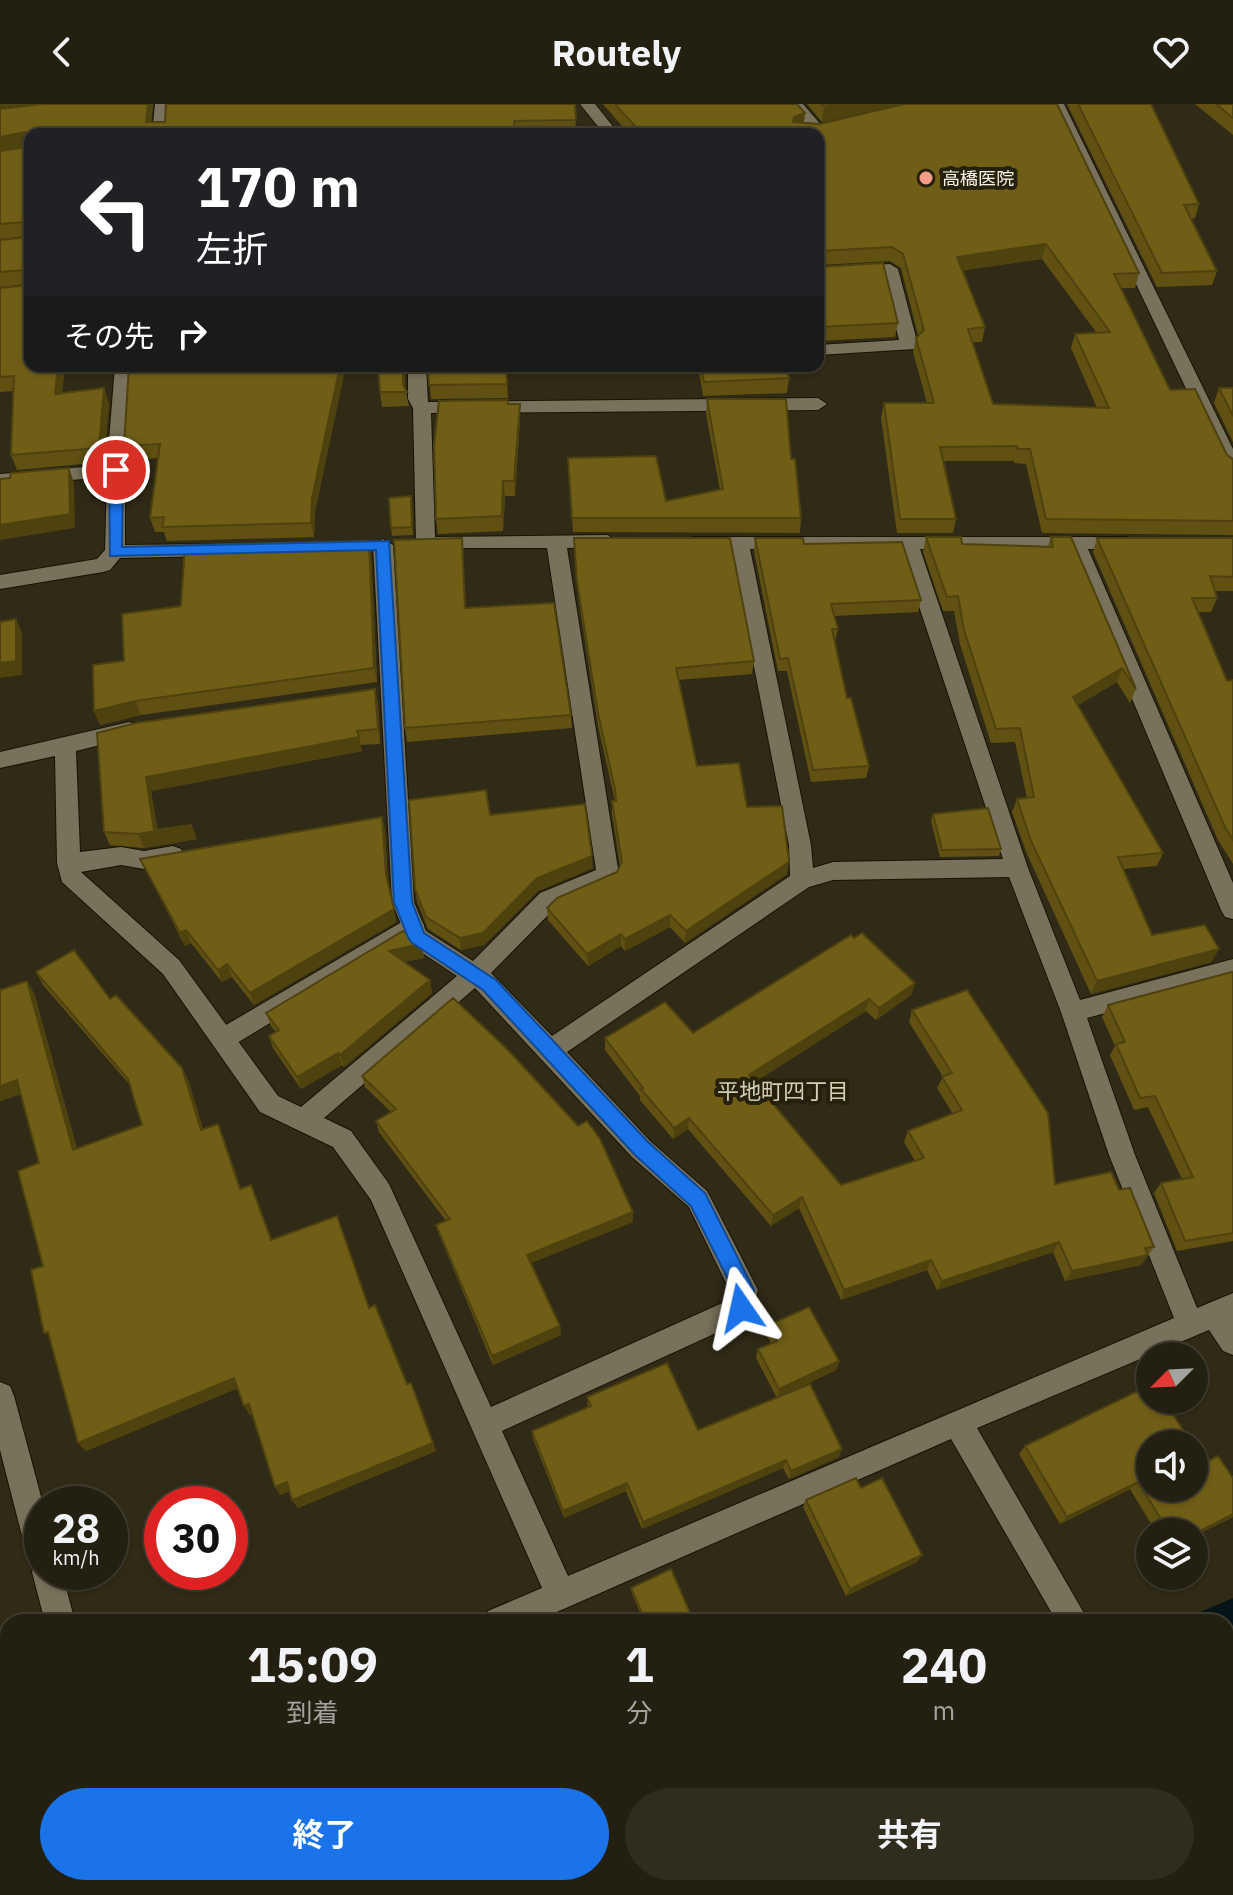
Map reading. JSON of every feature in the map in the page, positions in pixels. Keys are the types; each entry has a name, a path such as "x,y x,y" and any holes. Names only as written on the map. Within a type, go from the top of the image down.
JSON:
{"street":[{"path":"160,128 162,104"},
{"path":"587,104 607,128"},
{"path":"795,104 824,128"},
{"path":"1057,104 1233,468"},
{"path":"824,273 890,269 909,345 824,350"},
{"path":"0,582 103,565 115,552 116,470 124,372"},
{"path":"417,372 417,399 422,408 397,544 384,692 399,816 403,902 417,937 490,985 641,1149 698,1199 744,1290 741,1308 486,1424"},
{"path":"422,408 818,404"},
{"path":"0,480 116,470"},
{"path":"303,1121 474,975 548,900 608,875 556,541"},
{"path":"397,544 633,541"},
{"path":"678,542 1154,543"},
{"path":"739,542 800,845 802,880"},
{"path":"908,543 1017,868 1073,1012 1122,1155 1212,1315 1233,1342"},
{"path":"1076,544 1225,874 1233,910"},
{"path":"115,552 235,550"},
{"path":"0,760 157,724"},
{"path":"65,746 70,876 171,967 269,1104 342,1139 380,1192 561,1595"},
{"path":"369,821 399,816"},
{"path":"68,863 121,856 144,860 189,852"},
{"path":"551,1050 802,880 833,871 1017,868"},
{"path":"223,1039 412,925"},
{"path":"1073,1012 1233,969"},
{"path":"517,1614 957,1422 1212,1315"},
{"path":"0,1396 24,1487"},
{"path":"957,1422 1069,1614"},
{"path":"52,1590 58,1614"}],"building":[{"path":"42,104 148,104 146,122 165,122 166,104 575,104 576,120 514,121 515,128 24,128 24,132 0,137 0,109"},
{"path":"615,104 797,104 805,113 794,117 793,122 820,124 904,104 1057,104 1139,273 1114,274 1170,390 1195,389 1227,455 1233,459 1233,521 1046,519 1030,449 1018,449 1017,446 940,447 956,519 900,519 884,403 934,403 916,338 924,330 903,254 892,247 824,251 824,128 637,128","holes":["1046,244 1110,332 1075,334 1109,408 993,404 968,329 985,327 957,257"]},
{"path":"1078,104 1151,104 1199,204 1184,205 1217,271 1162,273"},
{"path":"1216,104 1233,104 1233,118"},
{"path":"24,148 24,222 0,224 0,151"},
{"path":"24,237 24,270 0,272 0,240"},
{"path":"883,263 898,323 824,327 824,267"},
{"path":"24,285 24,372 57,372 55,394 104,388 99,448 11,455 14,376 0,377 0,288"},
{"path":"129,372 339,372 312,498 311,523 162,527 164,517 150,518 160,444 124,446"},
{"path":"378,372 403,372 403,385 407,392 380,392"},
{"path":"428,372 506,372 507,384 429,385"},
{"path":"702,372 788,372 789,378 704,382"},
{"path":"1219,388 1233,388 1233,416"},
{"path":"707,399 786,399 791,459 795,459 801,518 572,518 568,458 656,456 666,501 723,489"},
{"path":"508,400 508,404 520,404 514,481 503,481 502,516 436,519 434,446 439,401"},
{"path":"69,468 70,514 0,525 0,479 10,478 11,473"},
{"path":"411,496 412,527 391,528 389,498"},
{"path":"926,537 961,537 962,544 1053,547 1051,537 1071,537 1136,689 1122,668 1073,697 1163,853 1118,857 1152,935 1205,925 1219,949 1097,981 1031,841 1017,799 1034,797 1020,728 996,729 964,630 958,596 947,597"},
{"path":"462,538 465,608 554,603 571,715 405,728 394,540"},
{"path":"574,538 730,538 754,661 676,668 697,766 739,763 747,807 782,806 789,862 686,931 670,915 625,939 621,934 587,954 547,908 557,898 617,872 622,862 612,801 616,801 615,789 598,713 577,582"},
{"path":"755,538 803,538 804,544 902,542 921,600 831,604 838,629 832,629 847,698 851,698 869,766 813,770 788,658 780,659"},
{"path":"1097,538 1233,538 1233,577 1210,576 1217,598 1192,598 1227,681 1233,680 1233,840 1225,827"},
{"path":"369,541 374,668 135,701 94,711 93,665 124,661 122,614 181,606 185,545"},
{"path":"16,619 16,661 0,663 0,622"},
{"path":"375,689 378,729 357,731 359,737 146,777 154,830 192,825 138,834 104,832 97,733 136,723"},
{"path":"486,790 490,815 585,804 592,856 537,878 483,933 460,938 426,917 415,889 409,800"},
{"path":"988,808 1001,849 942,850 933,814"},
{"path":"382,817 386,874 394,909 250,993 227,964 218,970 186,930 180,933 140,859"},
{"path":"403,931 421,944 389,951 430,980 340,1055 338,1053 297,1077 269,1036 279,1030 266,1013"},
{"path":"862,933 915,983 879,1008 869,999 749,1075 841,1185 924,1158 908,1131 962,1110 942,1077 952,1073 912,1010 967,990 1048,1113 1055,1184 1111,1172 1119,1190 1130,1188 1154,1247 1145,1248 1148,1255 1072,1271 1059,1242 942,1281 931,1260 844,1290 802,1197 773,1215 689,1118 674,1128 641,1089 605,1038 665,1002 693,1033 851,935 854,938"},
{"path":"74,950 110,999 116,995 182,1068 201,1130 218,1124 240,1189 251,1185 271,1240 337,1216 369,1308 375,1305 407,1384 411,1383 433,1443 292,1500 287,1482 275,1487 249,1404 244,1406 234,1378 78,1443 48,1332 44,1333 31,1270 43,1266 18,1171 39,1163 17,1080 0,1086 0,990 27,981 73,1150 142,1125 128,1079 36,972"},
{"path":"1232,972 1233,1233 1185,1241 1161,1183 1193,1177 1155,1096 1140,1098 1116,1044 1125,1042 1108,1005"},
{"path":"453,998 507,1049 578,1126 587,1121 600,1139 633,1212 527,1255 560,1326 492,1356 436,1225 450,1219 376,1121 396,1109 362,1076"},
{"path":"809,1307 839,1361 779,1389 758,1349 777,1341 769,1325"},
{"path":"667,1363 698,1430 810,1384 842,1449 791,1471 786,1460 643,1522 627,1483 563,1511 532,1431 591,1406 587,1397"},
{"path":"1136,1392 1136,1414 1173,1414 1183,1430 1136,1430 1136,1483 1067,1517 1025,1446"},
{"path":"1218,1456 1233,1478 1233,1514 1208,1527 1208,1518 1160,1518 1150,1502 1208,1502 1208,1461"},
{"path":"856,1478 861,1488 882,1478 922,1555 850,1589 806,1500"},
{"path":"671,1569 691,1614 642,1614 631,1588"}],"place":[{"name":"高橋医院","path":"926,178"}],"district":[{"name":"平地町四丁目","path":"783,1090"}],"route":[{"path":"116,470 115,552 383,545 403,902 417,937 490,985 641,1149 698,1199 744,1290 741,1308"}]}
